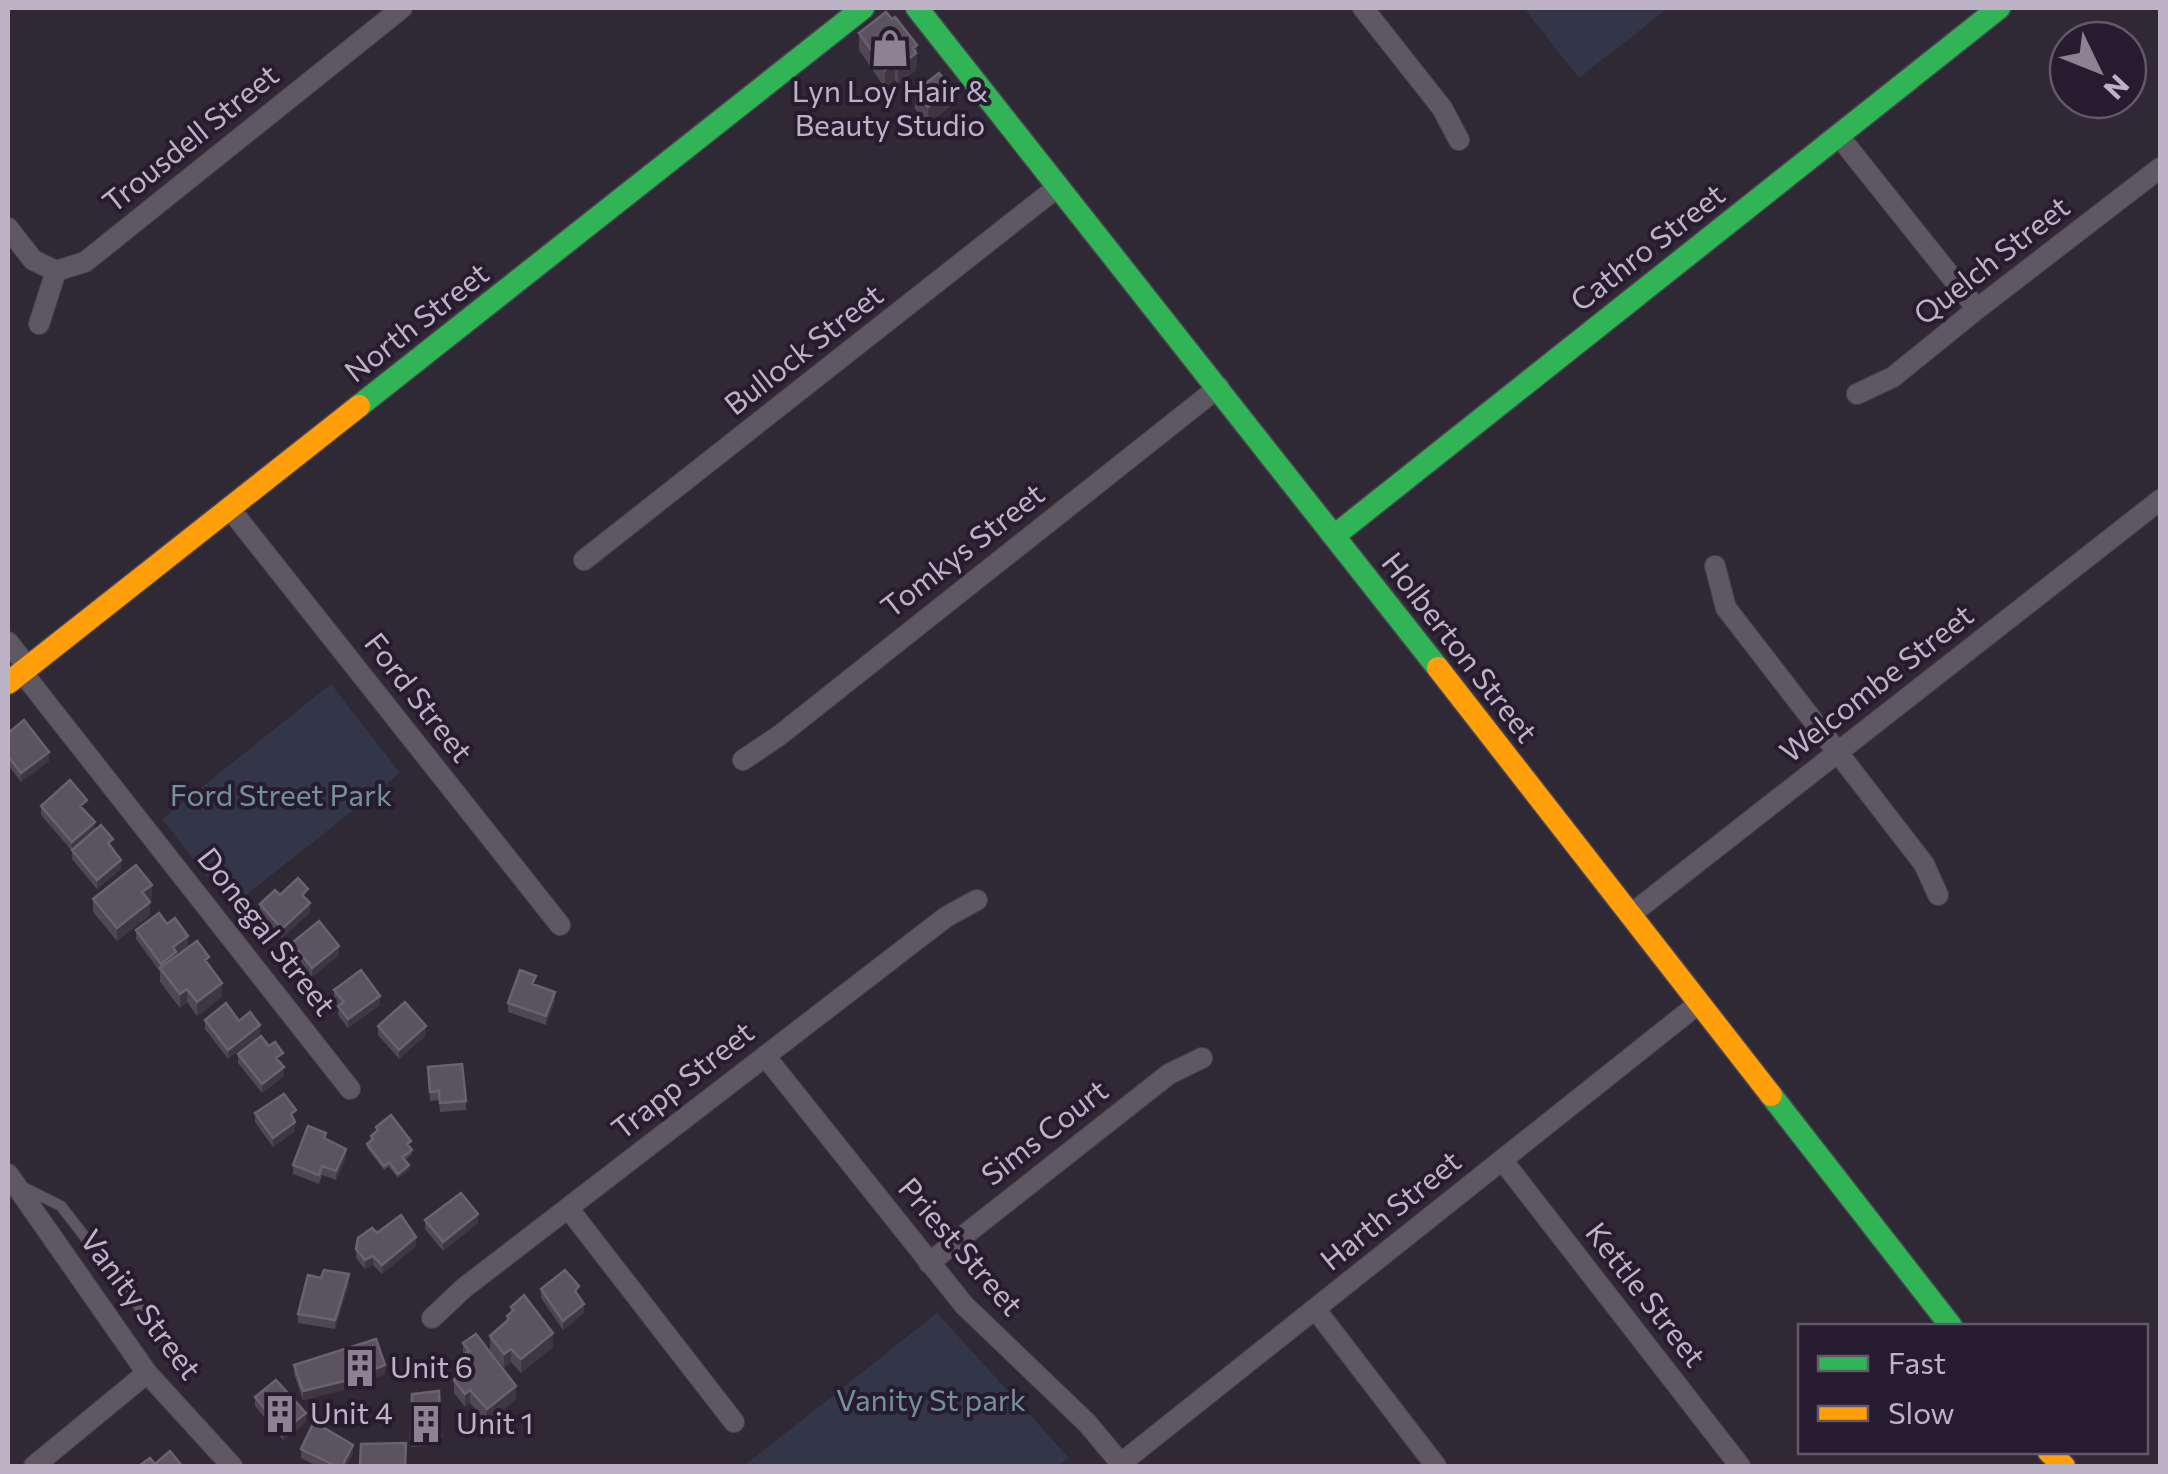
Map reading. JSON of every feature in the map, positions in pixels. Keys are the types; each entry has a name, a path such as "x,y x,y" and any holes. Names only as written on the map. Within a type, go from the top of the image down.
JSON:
{"street":[{"name":"Trousdell Street","path":"56,272 86,262 402,8"},
{"name":"North Street","path":"19,674 862,8"},
{"path":"898,8 914,8"},
{"name":"Holberton Street","path":"914,8 1218,388 1949,1324"},
{"path":"1363,8 1442,108 1459,140"},
{"name":"Cathro Street","path":"1334,536 1999,8"},
{"path":"1838,135 1977,309"},
{"name":"Quelch Street","path":"1857,394 1893,378 2160,168"},
{"name":"Bullock Street","path":"584,560 1059,186"},
{"path":"8,228 33,260 56,272 39,324"},
{"name":"Tomkys Street","path":"743,760 780,735 1218,388"},
{"name":"Welcombe Street","path":"1630,915 2160,500"},
{"name":"Ford Street","path":"230,509 560,925"},
{"path":"1715,566 1726,608 1924,864 1938,895"},
{"name":"Donegal Street","path":"8,642 19,674 350,1089"},
{"name":"Trapp Street","path":"432,1318 464,1288 946,917 977,900"},
{"name":"Harth Street","path":"1121,1465 1698,1004"},
{"name":"Priest Street","path":"765,1056 964,1304 1087,1423 1121,1465"},
{"name":"Sims Court","path":"929,1263 1169,1074 1202,1058"},
{"name":"Kettle Street","path":"1503,1160 1740,1466"},
{"name":"Vanity Street","path":"10,1178 148,1372 232,1466"},
{"path":"568,1208 734,1422"},
{"path":"1316,1310 1436,1466"},
{"path":"34,1466 148,1372"}],"lane":[{"path":"10,1178 61,1206 188,1370"}],"green space":[{"path":"1524,8 1668,8 1579,78"},
{"name":"Ford Street Park","path":"331,684 400,773 231,907 162,819"},
{"name":"Vanity St park","path":"937,1313 1069,1458 1058,1466 744,1466"}],"building":[{"path":"886,12 892,19 895,17 917,45 913,48 916,53 898,67 895,62 885,70 859,33"},
{"path":"939,73 951,88 928,107 915,92"},
{"path":"24,720 49,752 21,773 8,756 8,733"},
{"path":"70,780 87,800 80,806 95,822 72,842 41,806"},
{"path":"101,825 113,839 108,843 121,860 97,880 72,850"},
{"path":"136,865 152,885 142,892 150,902 117,928 93,899"},
{"path":"298,878 308,889 302,895 310,903 282,929 260,904 275,890 280,895"},
{"path":"159,913 167,924 175,918 188,936 173,947 176,952 161,964 136,930"},
{"path":"319,921 339,946 312,968 292,943"},
{"path":"197,941 222,983 197,1002 187,989 180,994 160,968"},
{"path":"361,970 380,996 348,1019 338,1006 344,1002 334,990"},
{"path":"520,970 536,976 532,984 555,992 546,1016 508,1003"},
{"path":"405,1002 426,1026 399,1050 378,1026"},
{"path":"226,1003 239,1021 250,1012 260,1025 228,1050 205,1020"},
{"path":"261,1036 269,1046 275,1042 283,1053 276,1058 284,1067 262,1084 238,1054"},
{"path":"462,1064 466,1101 440,1103 439,1091 430,1092 428,1067"},
{"path":"284,1094 296,1110 291,1114 295,1122 273,1138 255,1113"},
{"path":"391,1115 411,1141 407,1144 412,1150 402,1157 409,1165 398,1174 389,1162 384,1166 367,1144 378,1130 376,1127"},
{"path":"308,1126 326,1133 324,1138 346,1149 336,1171 322,1166 319,1175 293,1165"},
{"path":"461,1193 478,1214 443,1242 425,1220"},
{"path":"401,1215 416,1237 382,1265 373,1256 365,1260 356,1249 358,1238 372,1228 377,1233"},
{"path":"324,1270 349,1274 335,1320 298,1314 308,1275 321,1278"},
{"path":"565,1270 579,1286 575,1291 584,1304 563,1321 541,1289"},
{"path":"524,1295 553,1333 521,1359 511,1349 504,1354 490,1336 509,1319 507,1316 514,1310 511,1307"},
{"path":"476,1334 516,1386 487,1409 470,1390 465,1394 454,1380 466,1365 459,1358 469,1351 463,1343"},
{"path":"376,1339 385,1365 303,1391 294,1365"},
{"name":"Unit 4","path":"276,1380 306,1413 283,1431 255,1397"},
{"name":"Unit 1","path":"439,1391 441,1436 411,1438 412,1394"},
{"path":"314,1422 353,1445 342,1466 301,1449"},
{"path":"406,1443 405,1466 360,1466 361,1444"},
{"path":"170,1451 182,1466 139,1466 150,1458 155,1464"}],"traffic: fast":[{"path":"359,406 863,8"},
{"path":"917,8 1438,668"},
{"path":"1334,536 1999,8"},
{"path":"1771,1095 1949,1324"}],"traffic: slow":[{"path":"8,683 359,406"},
{"path":"1438,668 1771,1095"},
{"path":"2051,1454 2064,1466"}],"place":[{"name":"Lyn Loy Hair & Beauty Studio","path":"890,48"},
{"name":"Unit 6","path":"360,1368"},
{"name":"Unit 4","path":"280,1414"},
{"name":"Unit 1","path":"426,1424"}]}
